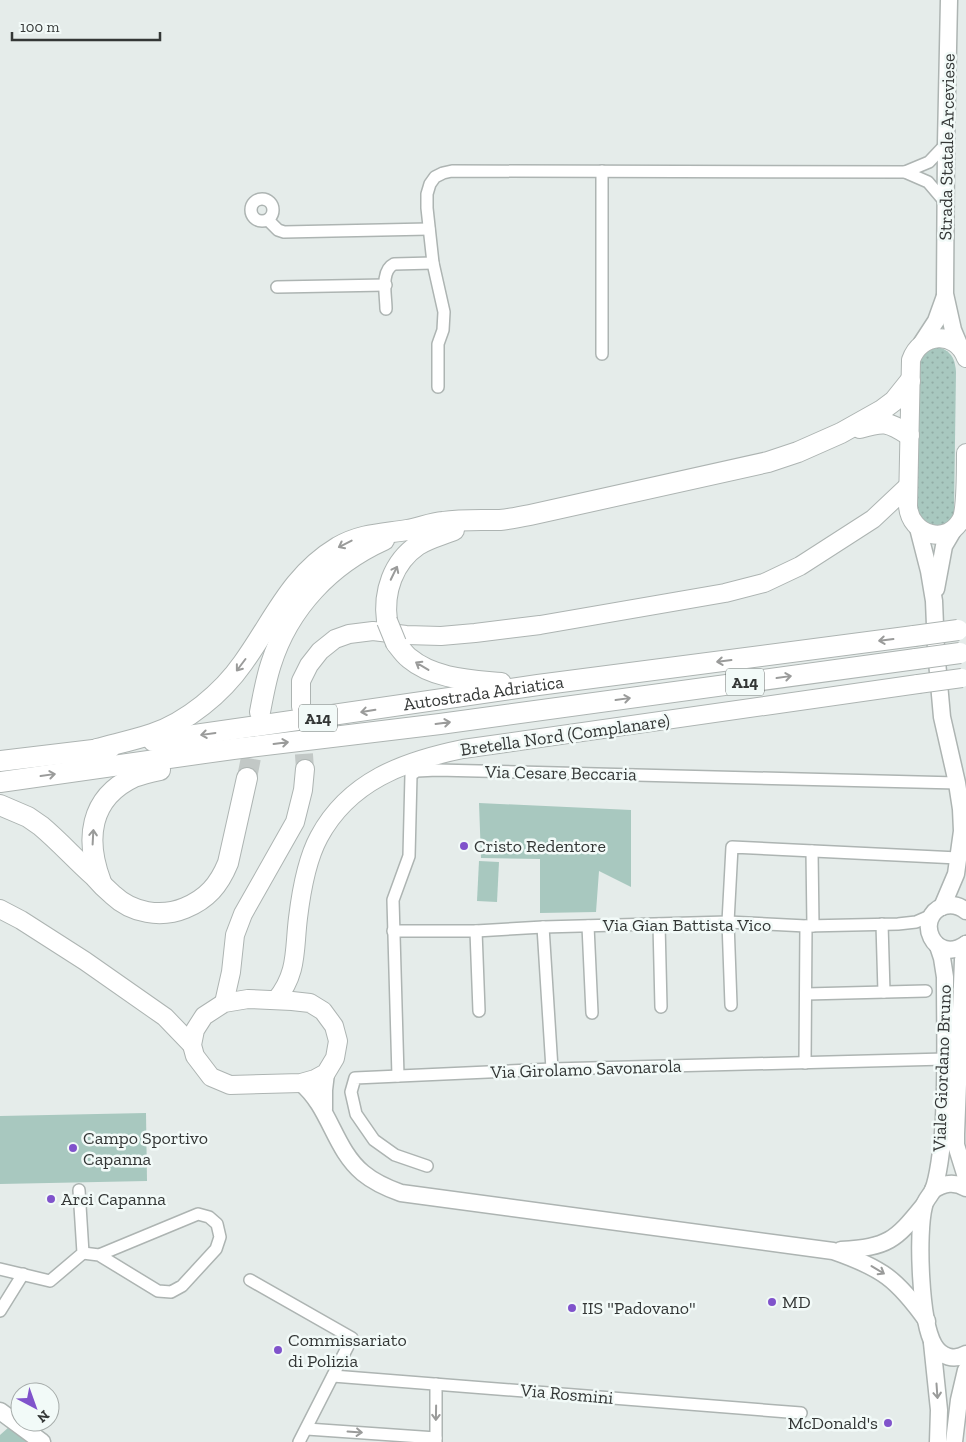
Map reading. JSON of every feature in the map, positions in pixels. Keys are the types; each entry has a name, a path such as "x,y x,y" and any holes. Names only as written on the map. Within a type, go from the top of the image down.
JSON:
{"highway":[{"path":"97,749 153,734 191,713 207,701 243,663 296,583 326,555 361,536 410,530 443,522 503,520 530,516 768,462 813,446 841,433 894,401 910,381"},
{"path":"841,433 880,422 893,425 909,435"},
{"path":"482,520 430,539 419,544 408,553 400,562 390,582 386,600 387,621 396,643 409,658 429,670 453,678 538,685"},
{"path":"260,712 271,664 278,644 293,617 312,592 347,560 376,544 410,530"},
{"name":"Autostrada Adriatica","path":"0,761 326,717 538,685 962,630"},
{"name":"Autostrada Adriatica","path":"0,782 233,749 450,722 963,653"},
{"path":"102,884 95,862 92,835 98,810 108,796 118,786 135,776 233,749"},
{"path":"0,806 28,817 41,826 114,896 126,904 141,911 167,914 194,904 216,887 228,862 247,778"}],"main road":[{"name":"Strada Statale Arceviese","path":"949,0 945,294 953,330 964,354"},
{"name":"Strada Statale Arceviese","path":"934,601 929,571 908,506 910,381 913,354 936,321 945,294"},
{"name":"Strada Statale Arceviese","path":"921,344 939,338 952,341 964,354"},
{"path":"965,910 958,889 957,866 962,831 961,809 942,717 934,601 944,546 964,513 966,453"},
{"path":"300,707 301,681 309,665 320,651 335,639 349,634 373,631 406,635 441,636 475,633 724,593 764,583 800,566 873,519 908,486"},
{"path":"873,519 890,516 914,523 929,534 936,535 954,529"},
{"name":"Bretella Nord (Complanare)","path":"276,1000 290,979 295,962 298,919 304,879 319,838 338,810 366,786 394,769 429,756 463,750 964,678"},
{"path":"224,1003 231,972 235,935 243,914 296,822 303,790 305,769"},
{"path":"937,911 957,866"},
{"path":"937,911 950,905 965,910"},
{"path":"0,909 21,920 85,961 165,1017 192,1045 196,1056 211,1077 230,1085 301,1083 316,1079 326,1073"},
{"name":"Viale Giordano Bruno","path":"937,911 928,926 942,958 945,977 943,1133 933,1190 924,1205 921,1229 921,1284 932,1342 939,1410 938,1442"},
{"path":"935,942 952,950 966,944"},
{"name":"Viale Giordano Bruno","path":"966,944 963,960 961,1090 956,1145 966,1177"},
{"name":"Bretella Nord (Complanare)","path":"295,962 303,992 310,1003"},
{"path":"231,972 248,999"},
{"path":"165,1017 192,1019 204,1016 224,1003 248,999 310,1003 323,1011 334,1026 338,1041 335,1058 326,1073 324,1109"},
{"path":"192,1045 195,1030 204,1016"},
{"path":"301,1083 324,1109 339,1140 352,1160 362,1172 381,1186 401,1193 833,1251 858,1260 887,1275 907,1294 927,1321"},
{"path":"933,1190 942,1185 952,1183 960,1184 966,1188"},
{"path":"833,1251 868,1248 883,1244 902,1231 924,1205"},
{"path":"932,1342 940,1352 950,1358 958,1358 966,1354"},
{"path":"954,1442 959,1400 966,1370"},
{"path":"0,1411 42,1442"}],"street":[{"path":"438,387 438,344 443,330 444,312 433,263 427,194 430,184 435,177 443,173 452,171 905,172 929,162 946,144"},
{"path":"602,171 602,354"},
{"path":"905,172 928,182 945,202"},
{"path":"268,220 278,230 284,232 429,229"},
{"path":"386,309 386,272 391,265 433,263"},
{"path":"277,287 386,285"},
{"name":"Via Cesare Beccaria","path":"398,1076 392,931 393,900 409,856 411,775 417,771 957,783"},
{"path":"731,1005 728,922 732,847 812,851 957,866"},
{"path":"805,1063 812,851"},
{"name":"Via Gian Battista Vico","path":"392,931 476,932 543,927 728,922 809,926 898,924 916,922 937,911"},
{"path":"659,924 661,1007"},
{"path":"882,924 884,992"},
{"name":"Via Gian Battista Vico","path":"898,924 923,933 935,942"},
{"path":"588,926 592,1012"},
{"path":"543,927 552,1069"},
{"path":"476,932 479,1011"},
{"path":"806,994 926,991"},
{"name":"Via Girolamo Savonarola","path":"427,1166 395,1155 374,1140 356,1114 352,1092 355,1078 552,1069 945,1059"},
{"path":"79,1190 83,1253"},
{"path":"0,1269 50,1281 83,1253 99,1255 158,1291 171,1292 182,1286 216,1249 220,1236 217,1224 209,1217 198,1214 99,1255"},
{"path":"0,1311 23,1274"},
{"path":"250,1280 352,1338 299,1442"},
{"name":"Via Rosmini","path":"333,1376 801,1413"},
{"path":"307,1429 436,1440 436,1384"}],"green space":[{"path":"934,346 944,349 950,354 953,358 956,372 954,512 951,521 940,529 916,523 917,357"},
{"path":"479,803 631,810 631,887 599,871 596,912 540,913 540,859 481,858"},
{"path":"479,861 499,862 497,902 477,901"},
{"name":"Campo Sportivo Capanna","path":"146,1113 147,1181 0,1184 0,1116"},
{"path":"9,1427 10,1432 15,1432 28,1442 0,1442 0,1435"}],"tunnel":[{"path":"302,727 305,769"},
{"path":"247,778 256,732"}],"place":[{"name":"Cristo Redentore","path":"464,846"},
{"name":"Campo Sportivo Capanna","path":"73,1148"},
{"name":"Arci Capanna","path":"51,1199"},
{"name":"MD","path":"772,1302"},
{"name":"IIS \"Padovano\"","path":"572,1308"},
{"name":"Commissariato di Polizia","path":"278,1350"},
{"name":"McDonald's","path":"888,1423"}]}
